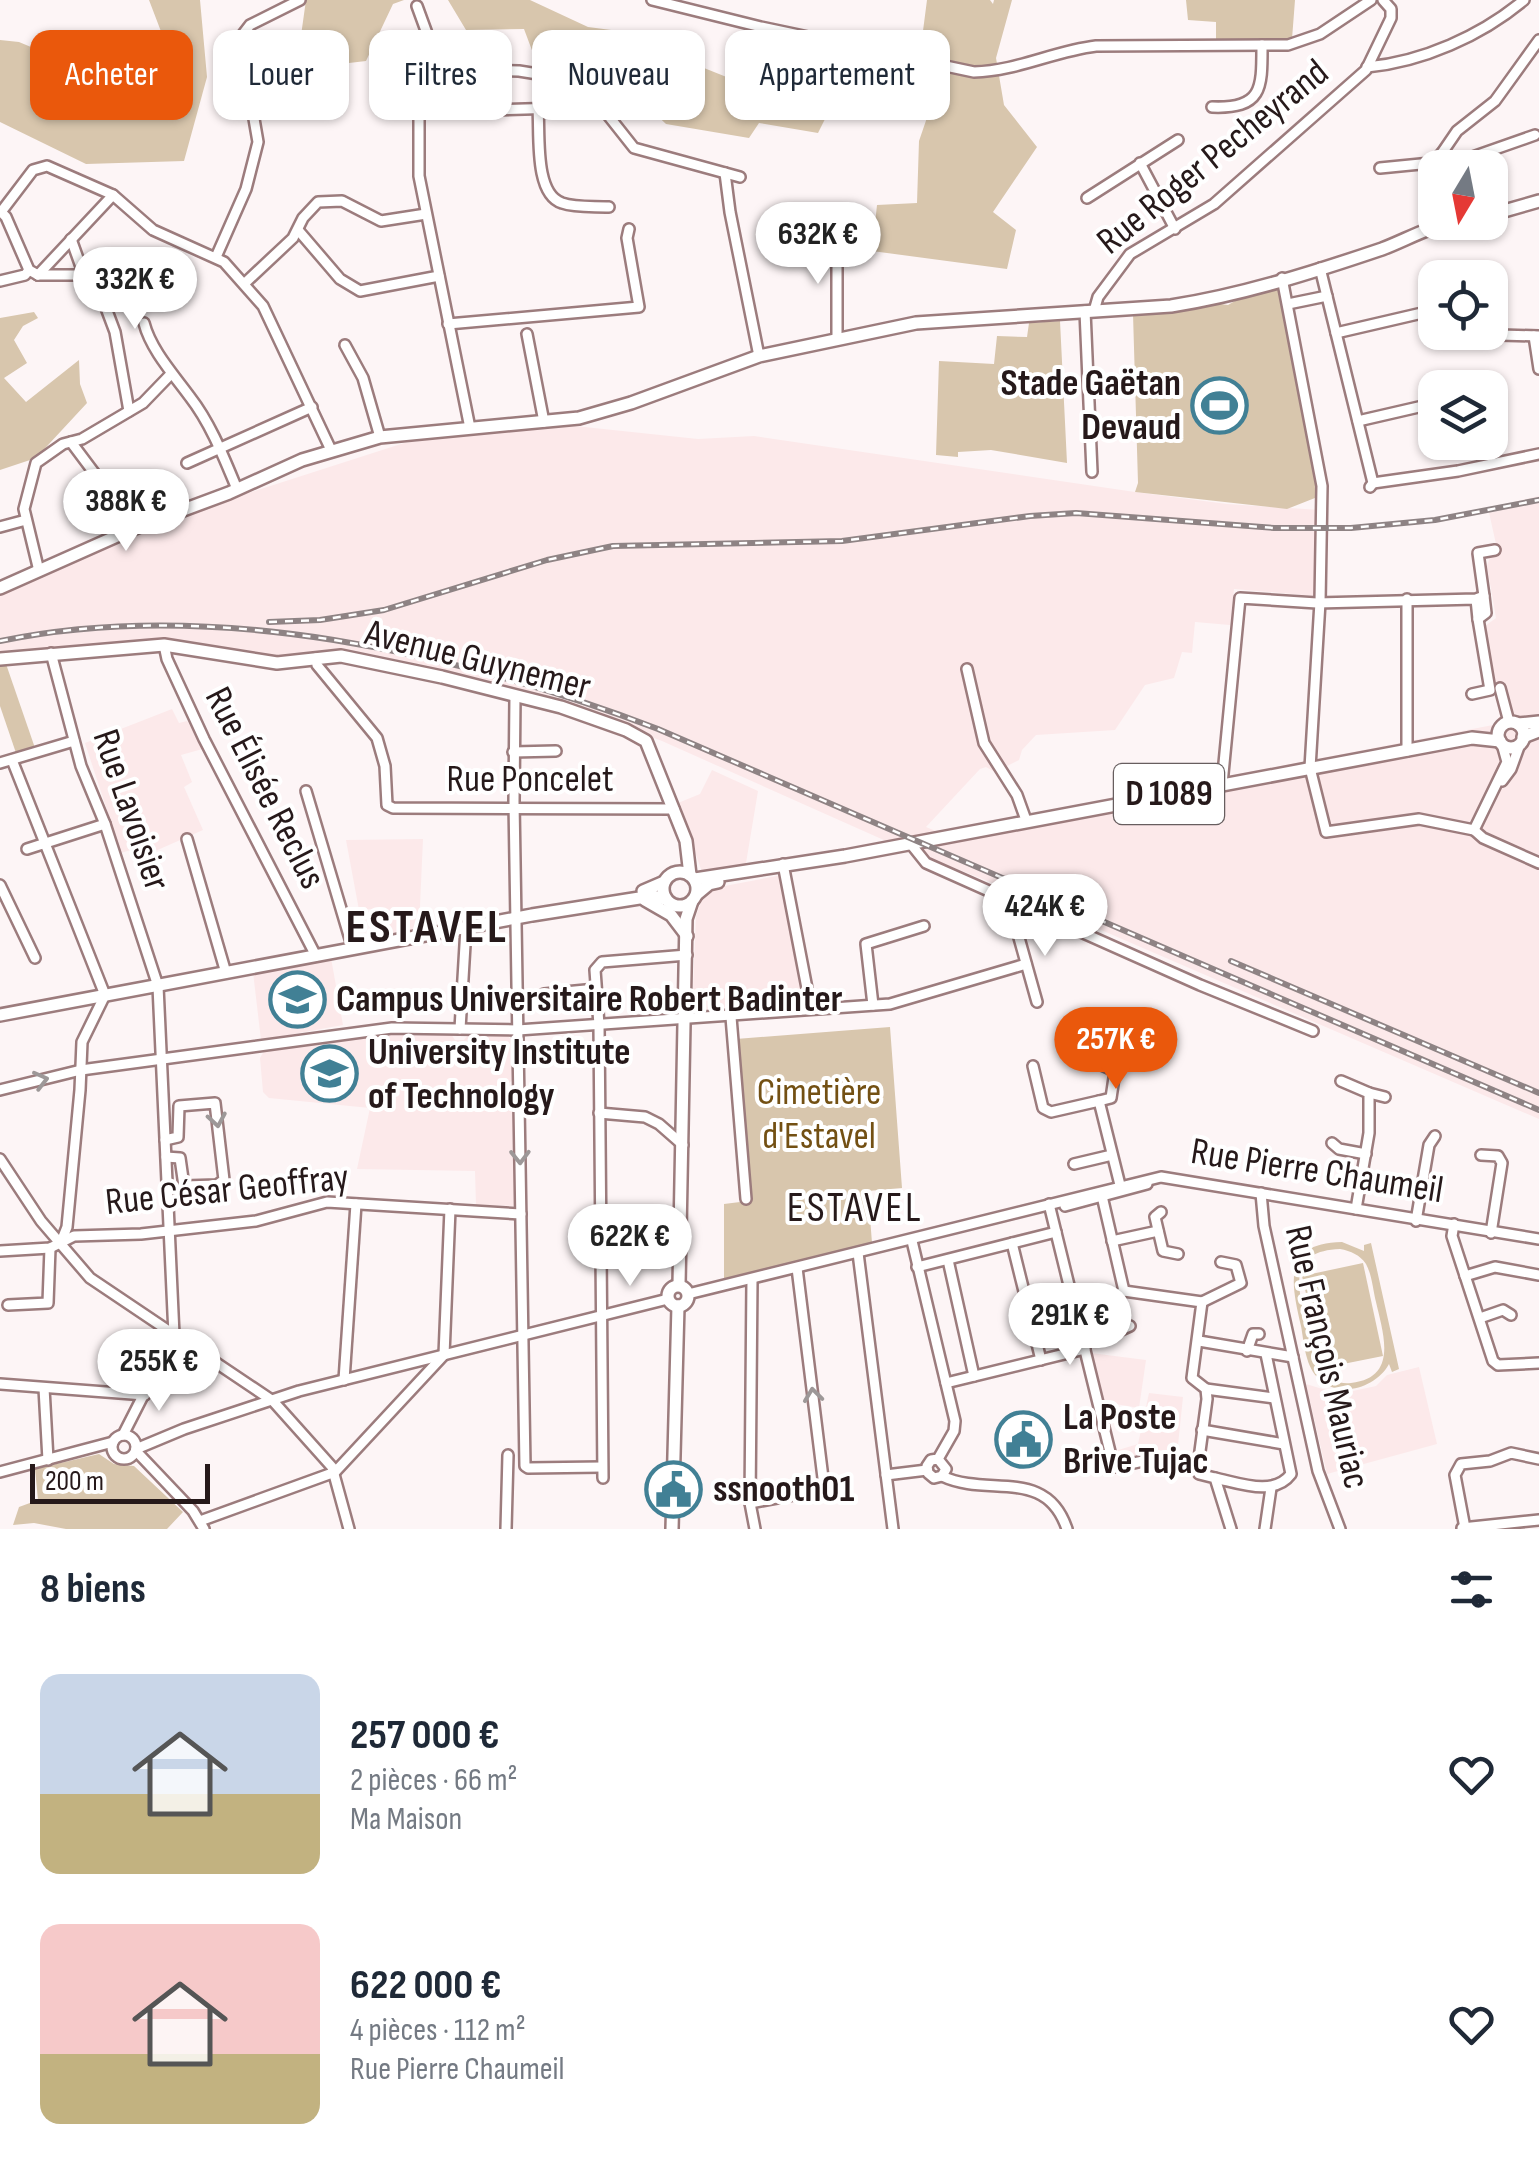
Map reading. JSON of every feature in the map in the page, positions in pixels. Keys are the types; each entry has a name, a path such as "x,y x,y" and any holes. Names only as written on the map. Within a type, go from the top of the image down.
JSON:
{"main road":[{"path":"1508,209 1539,201"},
{"path":"1407,240 1418,236"},
{"path":"0,588 163,516 331,450 380,437 544,422 607,410 760,356 920,322 1211,300 1418,237"},
{"name":"Avenue Guynemer","path":"0,658 164,645 270,662 341,656 560,707 646,741 687,846 694,898"},
{"path":"1472,738 1509,724 1539,722"},
{"path":"1509,724 1522,740"},
{"path":"1509,724 1501,742 1513,747 1539,731"},
{"name":"D 1089","path":"694,898 709,884 829,858 1472,738 1501,742"},
{"path":"532,915 651,890 668,878 687,846"},
{"name":"D 1089","path":"692,877 784,867"},
{"path":"668,878 692,877"},
{"path":"668,878 670,902 686,919"},
{"path":"0,1015 532,915 657,896 684,906 694,898"},
{"path":"636,898 662,907 687,936"},
{"path":"672,1529 670,1289 683,1290 686,919 694,898"}],"street":[{"path":"216,257 246,189 258,142 240,38 250,25 300,0"},
{"name":"Rue Roger Pecheyrand","path":"652,0 962,71 1004,70 1066,50 1096,46 1304,42 1371,0"},
{"name":"Rue Roger Pecheyrand","path":"1090,311 1130,254 1214,204 1367,67 1391,18 1391,9 1383,0"},
{"path":"1367,67 1390,66 1483,30 1524,0"},
{"path":"417,6 426,30"},
{"path":"1446,150 1457,132 1496,101 1539,40"},
{"path":"1212,108 1235,108 1256,95 1262,77 1262,45"},
{"path":"1374,57 1390,66"},
{"path":"512,70 544,75 596,100 634,148 740,177"},
{"path":"419,120 418,176 470,428"},
{"path":"539,120 543,183 549,195 571,205 610,207"},
{"path":"1492,150 1534,135"},
{"path":"1087,198 1178,140"},
{"path":"1140,163 1175,228"},
{"path":"1380,168 1418,165"},
{"path":"34,273 1,212 11,195 38,168 60,170 113,195 153,230 216,257 245,283 264,306 331,450"},
{"path":"725,173 760,356"},
{"path":"34,273 113,195"},
{"path":"245,283 294,238 310,208 330,199 354,205 380,221 426,214"},
{"path":"448,324 639,307 626,238 629,229"},
{"path":"298,230 340,279 360,291 439,276"},
{"path":"837,234 838,340"},
{"path":"71,239 84,275 106,308 115,332 129,410"},
{"path":"1320,268 1371,485 1539,454"},
{"path":"0,281 34,273 84,275"},
{"path":"1282,278 1322,486 1310,768 1326,832 1419,819 1464,822 1479,816"},
{"path":"1288,304 1327,296"},
{"path":"1090,311 1092,472"},
{"path":"1336,333 1418,314"},
{"path":"144,323 220,449 237,489"},
{"path":"527,334 544,422"},
{"path":"1508,335 1536,336 1539,369"},
{"path":"346,345 363,378 380,437"},
{"path":"39,571 24,509 36,463 63,444 82,439 148,400 172,374"},
{"path":"1358,422 1418,407"},
{"path":"187,463 312,408"},
{"path":"71,442 101,482 121,486 128,498 156,507 163,516"},
{"path":"0,527 26,520"},
{"path":"1472,694 1490,690 1478,619 1478,554 1495,550"},
{"path":"1222,784 1240,598 1320,602 1480,598"},
{"path":"1407,599 1407,751"},
{"name":"Rue Élisée Reclus","path":"164,645 204,739 316,956"},
{"name":"Rue Lavoisier","path":"51,653 74,741 158,986 174,1335"},
{"name":"Rue Poncelet","path":"316,658 378,738 385,766 387,805 408,809 674,810"},
{"path":"967,669 984,742 1017,795 1026,820"},
{"path":"1500,688 1509,724"},
{"path":"515,696 528,1468 603,1473 595,970 602,962 687,956"},
{"path":"1497,786 1511,769 1522,740"},
{"path":"0,763 74,741"},
{"path":"1480,834 1479,816 1507,762 1501,742"},
{"path":"513,752 556,751"},
{"path":"12,760 105,995 82,1042 67,1227 61,1243"},
{"path":"306,791 352,950"},
{"path":"1444,822 1480,834 1539,863"},
{"path":"27,849 105,824"},
{"path":"186,838 226,974"},
{"path":"910,843 926,863 1312,1031"},
{"path":"784,867 811,1010"},
{"path":"0,885 35,958"},
{"path":"873,1005 866,944 924,926"},
{"path":"1016,927 1037,1002"},
{"path":"460,1028 466,928"},
{"path":"0,1090 81,1070 392,1028 518,1030 873,1005 906,1000 1026,964"},
{"path":"544,994 596,989"},
{"path":"730,1017 746,1199"},
{"path":"1033,1066 1043,1108 1051,1112 1111,1098 1115,1071 1074,1056"},
{"path":"1340,1081 1385,1097"},
{"path":"1356,1209 1366,1154 1369,1093"},
{"path":"1099,1101 1118,1189"},
{"path":"165,1140 178,1136 179,1106 216,1104 224,1180 217,1186 184,1186 180,1158 166,1157"},
{"path":"599,1114 645,1117 683,1136"},
{"path":"665,1129 683,1136"},
{"path":"1416,1221 1429,1145 1435,1136"},
{"path":"1332,1143 1339,1149 1366,1154"},
{"path":"1074,1164 1112,1154"},
{"path":"1480,1155 1498,1156 1502,1163 1491,1233"},
{"path":"0,1159 5,1176 100,1287 273,1401 334,1472 349,1529"},
{"name":"Rue Pierre Chaumeil","path":"683,1290 797,1268 1173,1176 1261,1195 1539,1240"},
{"path":"1098,1194 1124,1291"},
{"name":"Rue Pierre Chaumeil","path":"1261,1195 1416,1221"},
{"name":"Rue François Mauriac","path":"1261,1195 1318,1471 1340,1529"},
{"name":"Rue César Geoffray","path":"50,1248 74,1236 142,1234 256,1221 326,1202 521,1214"},
{"path":"344,1380 356,1204"},
{"path":"1050,1206 1113,1464 1116,1467 1143,1462"},
{"path":"174,1335 129,1436 136,1450 202,1525 334,1472 444,1355 450,1210"},
{"path":"1161,1212 1155,1216 1164,1251 1178,1254"},
{"path":"1454,1226 1452,1236 1493,1361 1498,1365 1539,1363"},
{"path":"1112,1241 1158,1231"},
{"path":"917,1267 1056,1232"},
{"path":"912,1241 956,1426 938,1459"},
{"path":"1012,1243 1042,1360"},
{"path":"0,1251 50,1248 48,1303 8,1304"},
{"path":"858,1253 893,1529"},
{"path":"948,1260 974,1376"},
{"path":"1130,1326 1121,1330 1108,1328 1102,1306 1124,1291 1202,1302 1240,1282 1236,1265 1222,1262"},
{"path":"1465,1276 1495,1267 1539,1275"},
{"path":"750,1503 820,1490 824,1482 797,1268"},
{"path":"752,1278 750,1503 755,1529"},
{"path":"120,1458 184,1429 344,1380 673,1302"},
{"path":"1202,1302 1194,1383 1206,1389 1274,1398"},
{"path":"1480,1318 1503,1310 1511,1315"},
{"path":"1248,1351 1252,1334 1258,1334"},
{"path":"1198,1341 1293,1357"},
{"path":"946,1383 1085,1350"},
{"path":"1206,1389 1199,1474 1271,1488 1288,1480 1290,1474 1266,1354"},
{"path":"0,1384 146,1395"},
{"path":"44,1388 48,1460"},
{"path":"0,1472 129,1436 184,1429"},
{"path":"1202,1430 1284,1444"},
{"path":"113,1442 112,1448 120,1458"},
{"path":"62,1456 101,1449 139,1464 165,1484"},
{"path":"1539,1458 1511,1453 1490,1461 1470,1462 1457,1467 1455,1474 1462,1528 1539,1522"},
{"path":"506,1529 508,1455"},
{"path":"927,1470 931,1460 938,1459"},
{"path":"938,1459 946,1468 942,1476"},
{"path":"886,1475 927,1470"},
{"path":"927,1470 931,1476 955,1482 1037,1492 1056,1505 1066,1529"},
{"path":"1215,1478 1231,1529"},
{"path":"1265,1529 1271,1488"}],"shaded area":[{"path":"575,426 698,439 754,436 1135,492 1227,504 1320,510 1315,596 1234,589 1230,625 1195,622 1192,653 1182,652 1174,678 1145,685 1115,730 1036,735 1022,750 1019,760 995,772 986,767 980,769 926,827 938,832 1493,725 1500,716 1485,626 1496,618 1487,566 1491,554 1498,553 1488,508 1539,496 1539,1119 886,841 662,741 550,698 400,662 329,650 285,657 184,642 123,641 0,653 0,595 174,517 404,443"},
{"path":"172,709 179,723 187,721 206,748 181,755 192,782 184,787 203,830 153,852 150,844 121,853 85,743"},
{"path":"712,770 758,791 745,869 703,875 678,803 700,794"},
{"path":"423,839 419,928 378,939 374,909 359,910 346,840"},
{"path":"782,875 807,1007 692,1015 696,916 702,899 709,889"},
{"name":"Campus Universitaire Robert Badinter","path":"331,958 343,1025 261,1040 253,972"},
{"path":"390,1033 451,1034 455,1040 464,1040 468,1035 507,1035 513,1042 513,1080 509,1083 508,1105 514,1107 515,1206 476,1205 475,1171 357,1169 370,1108 269,1098 263,1092 260,1058 264,1051"},
{"path":"1091,1353 1146,1360 1139,1408 1104,1402"},
{"path":"1419,1367 1437,1444 1327,1474 1306,1384 1339,1394 1376,1386 1387,1375"},
{"path":"1149,1393 1183,1397 1176,1464 1119,1471 1115,1451 1138,1444"}],"green space":[{"path":"149,0 200,0 207,77 184,161 86,164 0,122 0,40 30,47 30,120 193,120 193,30 160,30"},
{"path":"306,0 404,0 393,4 381,30 369,30 366,61 349,63 349,30 302,30"},
{"path":"448,0 530,0 588,27 611,30 532,30 532,50 524,29 466,30"},
{"path":"927,0 990,0 993,4 994,0 1012,0 996,58 1004,105 1037,147 993,212 1016,230 1007,269 872,251 877,205 917,203 919,141 926,120 950,120 950,30 923,30"},
{"path":"1186,0 1295,0 1292,39 1216,40 1216,22 1188,20"},
{"path":"705,68 725,76 725,120 824,120 818,133 759,123 749,138 666,124 662,120 705,120"},
{"name":"Stade Gaëtan Devaud","path":"1274,286 1281,291 1320,496 1287,509 1135,492 1138,483 1133,314 1171,312 1213,303 1228,305"},
{"path":"34,312 38,318 23,326 14,340 27,363 4,378 26,402 79,360 80,384 87,403 36,458 0,470 0,318"},
{"path":"1060,321 1067,463 991,450 958,452 958,457 936,455 939,361 994,364 997,336 1027,337 1029,323"},
{"path":"6,664 35,748 16,753 0,706 0,665"},
{"name":"Cimetière d'Estavel","path":"890,1027 902,1188 868,1191 872,1243 724,1280 724,1204 748,1201 736,1039"},
{"path":"1342,1242 1364,1251 1364,1245 1371,1243 1399,1369 1392,1372 1389,1364 1375,1379 1356,1388 1326,1384 1313,1372 1306,1353 1295,1295 1295,1268 1309,1250","holes":["1340,1249 1358,1256 1368,1268 1384,1340 1382,1363 1376,1373 1347,1383 1328,1379 1316,1364 1299,1288 1303,1265 1310,1257"]},
{"path":"1363,1263 1383,1356 1323,1368 1302,1276"},
{"path":"99,1454 114,1464 134,1466 183,1512 167,1529 13,1525 19,1507 38,1500 35,1469"}],"railway":[{"path":"269,622 320,620 384,610 547,560 613,546 842,541 1076,513 1274,528 1351,528 1435,520 1539,500"},
{"path":"0,641 81,629 249,629 334,640 501,677 658,729 1539,1110"},
{"path":"1231,961 1539,1093"}],"place":[{"name":"Stade Gaëtan Devaud","path":"1220,405"},
{"name":"Campus Universitaire Robert Badinter","path":"297,999"},
{"name":"University Institute of Technology","path":"329,1074"},
{"name":"La Poste Brive Tujac","path":"1024,1439"},
{"name":"ssnooth01","path":"674,1489"}],"district":[{"name":"ESTAVEL","path":"427,927"},
{"name":"ESTAVEL","path":"855,1208"}]}
